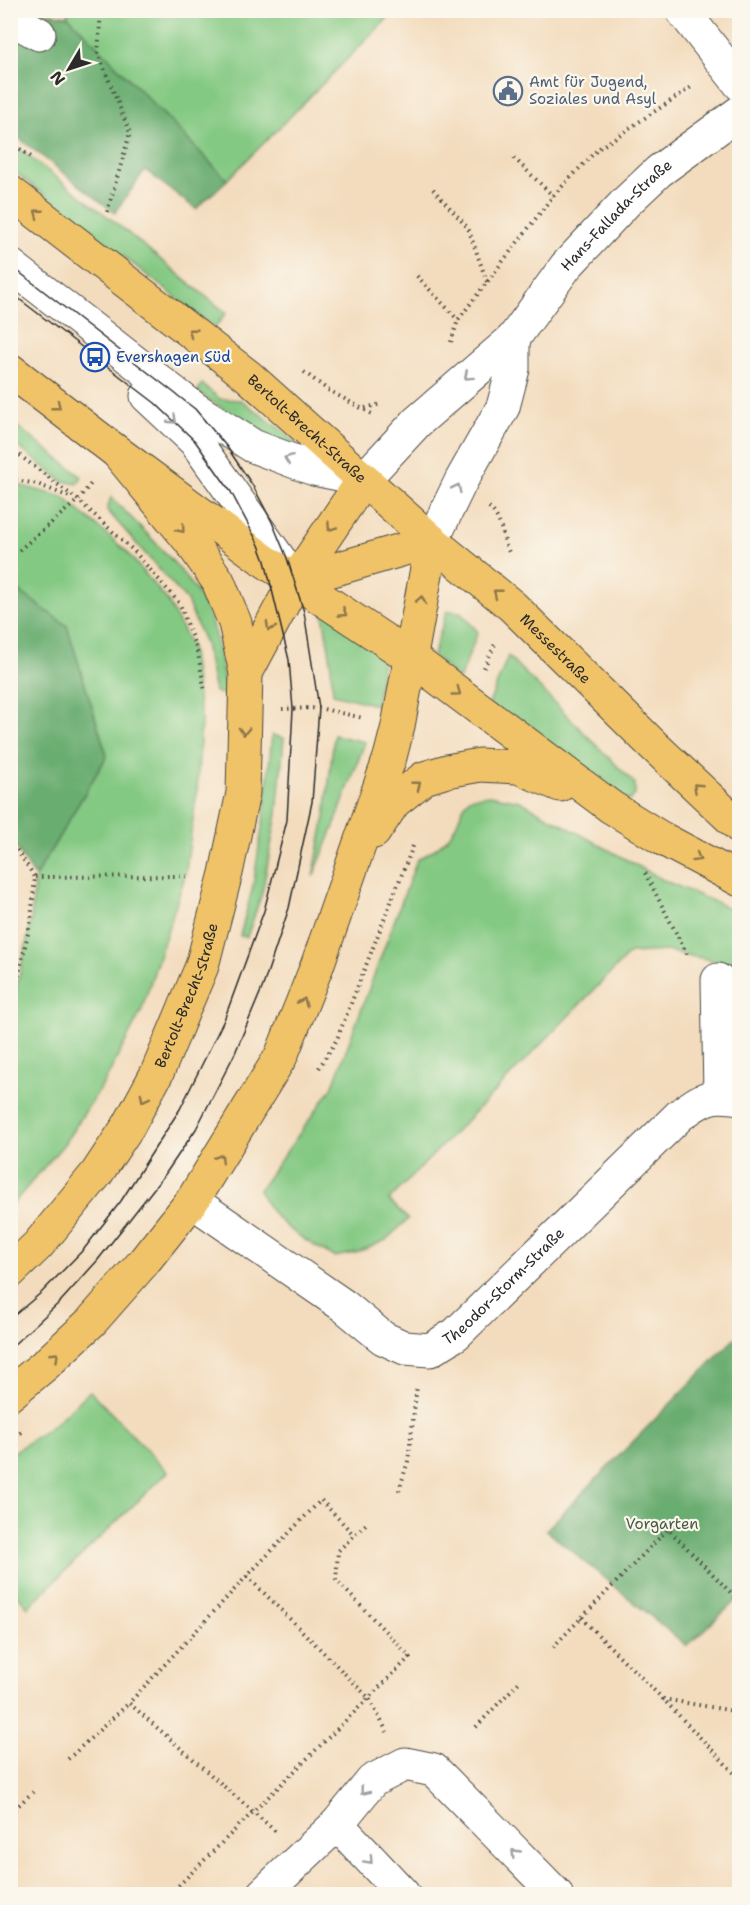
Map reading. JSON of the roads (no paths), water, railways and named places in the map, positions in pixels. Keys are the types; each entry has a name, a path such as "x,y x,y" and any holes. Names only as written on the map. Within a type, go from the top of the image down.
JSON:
{"main road":[{"name":"Bertolt-Brecht-Straße","path":"10,192 248,376 364,479 295,581 246,673"},
{"name":"Bertolt-Brecht-Straße","path":"10,370 117,452 295,581 410,657"},
{"name":"Bertolt-Brecht-Straße","path":"10,1272 38,1245 97,1173 129,1125 157,1073 202,966 226,873 243,793 246,673 235,623 218,581 191,542 117,452"},
{"name":"Messestraße","path":"364,479 432,541 512,606 740,827"},
{"path":"10,1394 91,1322 142,1264 192,1201 281,1056 317,966 390,758 432,541 295,581"},
{"path":"410,657 611,807 661,838 740,880"},
{"path":"353,861 394,802 424,778 447,771 480,765 519,767 611,807"}],"street":[{"path":"682,10 732,75"},
{"path":"10,18 39,34"},
{"name":"Hans-Fallada-Straße","path":"364,479 417,422 513,339 566,266 626,202 658,171 740,112"},
{"path":"10,265 195,409 253,446 314,469 364,479"},
{"path":"10,292 155,403 195,441 295,581"},
{"path":"432,541 460,481 503,407 513,369 513,339"},
{"path":"718,980 730,1096"},
{"name":"Theodor-Storm-Straße","path":"192,1201 344,1306 383,1338 405,1348 430,1350 456,1334 680,1115 699,1101 730,1096"},
{"path":"263,1894 337,1824 372,1781 405,1764 434,1770 556,1894"},
{"path":"337,1824 403,1894"}],"tram line":[{"path":"10,265 195,409 227,447 253,486 272,522 287,558 304,612 319,708 312,802 289,908 263,986 235,1053 196,1129 166,1173 97,1261 60,1302 10,1348"},
{"path":"10,292 155,403 195,441 231,492 265,561 289,660 293,709 287,820 264,911 224,1020 180,1109 121,1201 84,1249 42,1292 10,1319"}],"place":[{"name":"Amt für Jugend, Soziales und Asyl","path":"508,91"},
{"name":"Evershagen Süd","path":"95,357"}],"park label":[{"name":"Vorgarten","path":"662,1524"}]}
